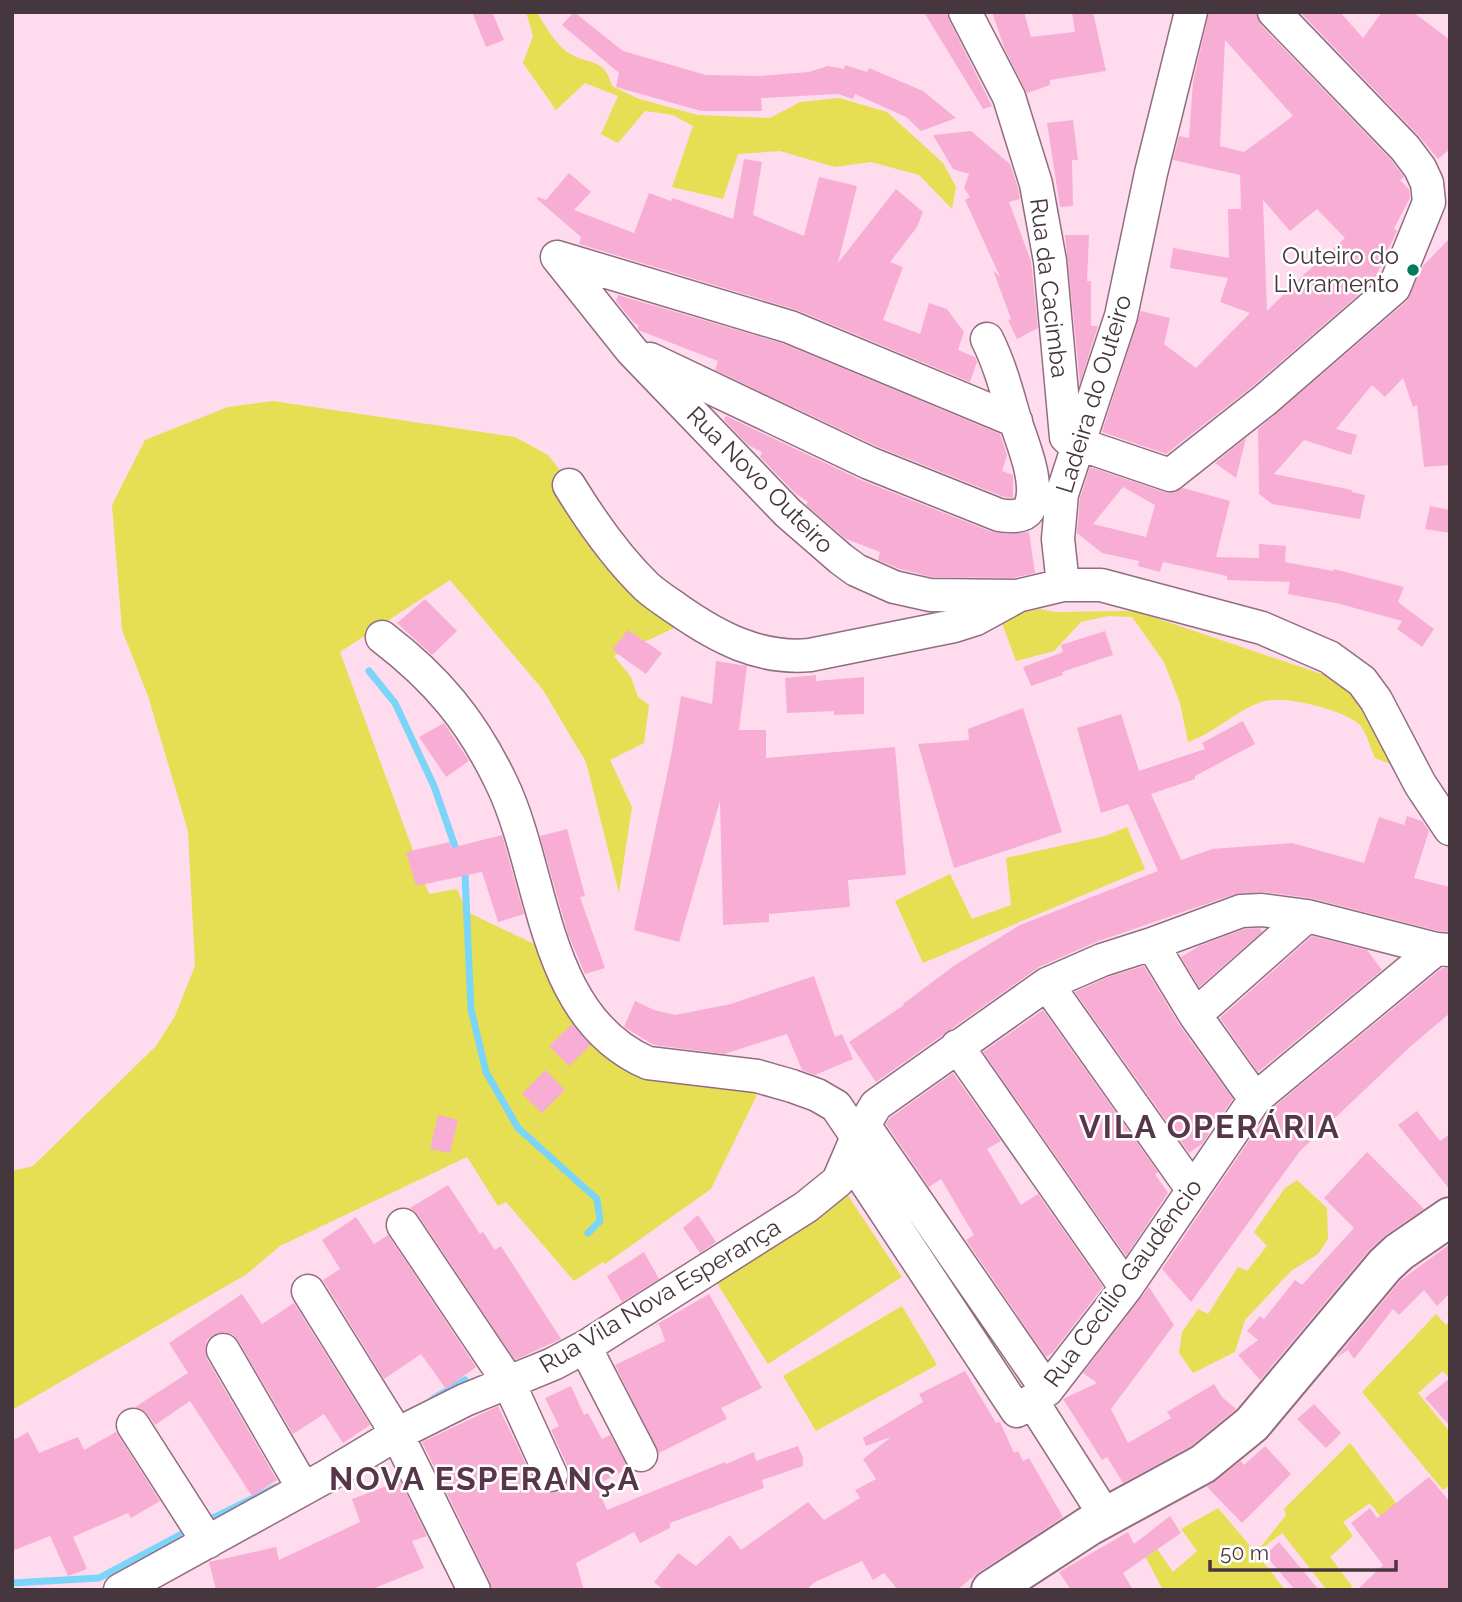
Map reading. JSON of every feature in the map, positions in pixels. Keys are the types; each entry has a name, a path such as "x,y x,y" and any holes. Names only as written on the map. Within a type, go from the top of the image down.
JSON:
{"main road":[{"path":"991,1590 1088,1526 1203,1464 1231,1443 1252,1424 1385,1265 1399,1252 1450,1217"}],"street":[{"name":"Rua da Cacimba","path":"965,12 1009,97 1036,184 1050,261 1065,434 1070,441 1079,444"},
{"name":"Ladeira do Outeiro","path":"1063,586 1058,539 1062,494 1121,316 1151,173 1191,12"},
{"path":"1079,444 1170,475 1265,400 1394,288 1429,202 1427,183 1420,167 1405,148 1274,12"},
{"name":"Rua Novo Outeiro","path":"1016,421 790,327 557,257 632,351 796,521 856,570 894,587 930,595 1017,596 1063,586"},
{"path":"632,351 869,463 1007,517 1024,514 1032,504 1031,472 1002,371 987,339"},
{"path":"569,485 585,512 649,589 696,622 741,646 761,652 793,657 923,634 976,619 1017,596"},
{"path":"1063,586 1101,585 1262,628 1344,666 1362,681 1376,700 1420,784 1450,829"},
{"path":"382,637 416,663 439,687 463,716 490,762 503,786 517,824 544,921 559,961 573,990 600,1028 636,1057 649,1063 757,1076 817,1095 836,1106 1106,1517"},
{"name":"Rua Vila Nova Esperança","path":"120,1590 397,1434 465,1399 553,1364 585,1347 806,1207 838,1181 876,1105 1047,984 1102,960 1241,911 1262,910 1307,916 1443,949"},
{"path":"1195,1015 1307,916"},
{"path":"1152,944 1195,1015 1255,1099"},
{"name":"Rua Cecílio Gaudêncio","path":"1032,1401 1126,1288 1255,1099 1443,949"},
{"path":"1047,984 1192,1189"},
{"path":"957,1046 1126,1288"},
{"path":"403,1225 509,1383 551,1475"},
{"path":"308,1291 397,1434 474,1590"},
{"path":"585,1347 642,1455"},
{"path":"223,1350 303,1488"},
{"path":"134,1425 208,1542"}],"shaded area":[{"path":"526,12 537,12 562,48 600,66 609,76 612,86 639,99 698,115 770,118 800,102 839,98 887,112 943,163 956,187 952,209 919,175 871,162 835,167 780,151 738,154 723,199 672,187 693,126 673,115 645,111 618,143 601,134 618,96 585,83 556,110 523,63 533,36"},
{"path":"273,401 515,437 548,455 569,482 566,483 698,617 614,656 631,677 638,697 649,705 644,743 610,760 632,807 619,893 586,762 543,690 450,580 340,652 429,894 457,889 467,912 551,952 594,1045 677,1078 758,1070 756,1097 711,1189 605,1264 603,1262 574,1281 506,1202 498,1206 467,1157 280,1246 247,1274 12,1410 12,1171 33,1166 156,1046 175,1016 195,966 188,831 148,696 122,630 112,505 145,440 228,407"},
{"path":"1039,609 1055,612 1135,611 1325,675 1364,702 1400,768 1375,758 1364,731 1351,719 1328,709 1286,700 1256,704 1188,742 1180,703 1164,662 1132,617 1108,616 1081,622 1054,651 1016,661 1000,618"},
{"path":"1127,827 1145,869 923,963 895,901 950,874 972,919 1011,905 1006,858 1105,836"},
{"path":"1297,1180 1327,1208 1328,1239 1318,1254 1291,1271 1245,1320 1235,1352 1193,1373 1179,1353 1182,1332 1198,1309 1208,1314 1238,1267 1247,1271 1267,1246 1254,1232 1285,1188"},
{"path":"847,1194 902,1277 768,1364 716,1282"},
{"path":"902,1306 937,1365 816,1431 783,1376"},
{"path":"1436,1314 1446,1325 1450,1320 1450,1379 1443,1371 1418,1393 1450,1432 1450,1485 1443,1490 1362,1392"},
{"path":"1350,1443 1406,1516 1390,1529 1370,1503 1343,1522 1353,1536 1330,1557 1352,1586 1349,1590 1327,1590 1282,1533 1256,1553 1286,1515 1284,1509"},
{"path":"1218,1508 1285,1590 1163,1590 1145,1556 1156,1547 1173,1572 1197,1551 1181,1529"}],"building":[{"path":"472,12 492,12 504,40 486,47"},
{"path":"574,12 623,51 706,75 760,76 809,72 828,66 844,69 845,65 867,72 869,68 923,91 956,118 921,131 906,117 855,94 853,99 838,94 761,98 762,111 701,111 616,87 619,73 562,25"},
{"path":"924,12 947,12 992,106 983,109"},
{"path":"992,12 1024,12 1031,37 1075,32 1072,12 1093,12 1106,71 1050,80 1050,85 1027,93 1005,50"},
{"path":"1209,12 1256,12 1261,25 1391,160 1404,177 1400,180 1409,189 1410,198 1394,228 1397,231 1373,282 1253,386 1166,454 1102,432 1141,311 1170,318 1164,344 1196,368 1250,313 1220,302 1228,278 1170,268 1173,248 1229,258 1228,209 1241,209 1240,175 1173,160 1179,136 1189,138 1193,82","holes":["1225,40 1293,116 1244,152 1220,146","1263,200 1290,231 1317,209 1345,238 1267,311"]},
{"path":"1300,12 1340,12 1363,38 1382,12 1413,12 1450,40 1450,149 1438,159"},
{"path":"1073,120 1078,160 1072,160 1073,206 1060,207 1047,123"},
{"path":"971,131 1010,164 1018,188 1020,199 1009,202 1031,261 1038,328 1017,339 1008,320 1011,319 993,270 1000,277 965,200 970,197 964,188 969,174 953,169 933,135"},
{"path":"744,159 762,162 753,215 804,236 819,177 857,186 838,263 896,189 923,212 917,227 890,262 903,267 883,320 920,334 929,303 947,309 964,332 958,350 975,357 977,362 970,382 797,310 579,244 581,237 537,199 546,200 569,173 591,192 574,210 634,233 649,193 671,201 673,198 733,219"},
{"path":"1065,235 1089,235 1087,281 1091,281 1091,326 1098,326 1080,383"},
{"path":"1450,238 1450,465 1424,467 1417,405 1413,407 1403,378 1385,397 1372,385 1336,429 1357,435 1351,455 1304,440 1274,474 1365,495 1360,519 1272,504 1259,494 1258,429 1406,302 1423,266"},
{"path":"618,295 784,344 1000,434 1007,455 1002,471 1013,475 1013,498 1004,497 876,446 715,370 718,361 638,330 638,325 616,301"},
{"path":"726,416 861,480 992,532 1029,532 1035,573 1013,578 932,577 878,560 880,552 846,539 806,505 808,502 795,493 760,457 762,452 748,445 724,420"},
{"path":"1246,438 1236,478 1215,463"},
{"path":"1090,467 1164,492 1174,493 1183,488 1230,501 1216,557 1259,558 1259,544 1286,546 1285,562 1333,571 1334,569 1404,587 1398,602 1434,629 1422,647 1397,629 1402,621 1340,604 1288,594 1290,582 1227,580 1227,576 1163,562 1160,572 1138,566 1139,561 1102,553 1077,533 1080,498","holes":["1123,487 1155,505 1146,537 1093,524"]},
{"path":"1430,506 1450,510 1450,533 1425,529"},
{"path":"425,599 457,631 432,655 397,623"},
{"path":"628,630 662,653 646,674 612,650"},
{"path":"1105,631 1113,655 1062,672 1063,675 1031,686 1023,667 1063,652 1061,645"},
{"path":"716,661 747,666 739,730 766,730 766,758 895,747 906,875 848,880 850,907 769,914 769,922 723,925 720,801 679,942 634,930 681,696 712,704"},
{"path":"816,675 816,681 864,677 864,714 834,715 834,711 787,713 785,678"},
{"path":"1023,708 1062,832 954,868 918,744 969,740 968,729"},
{"path":"1121,714 1139,771 1205,749 1202,743 1243,721 1255,744 1195,776 1195,779 1151,794 1181,860 1212,849 1292,843 1364,863 1379,817 1404,825 1407,816 1422,821 1429,831 1414,878 1450,887 1450,932 1310,898 1264,892 1235,894 1096,942 1039,967 876,1082 849,1042 904,1005 955,965 1020,925 1158,871 1128,804 1101,813 1077,728"},
{"path":"444,723 469,761 446,777 419,737"},
{"path":"567,829 585,896 580,897 605,968 585,974 568,934 540,836"},
{"path":"502,835 524,914 498,922 482,872 416,886 406,852 450,842 451,848"},
{"path":"1260,928 1262,932 1199,987 1181,957 1199,946 1245,929"},
{"path":"1312,936 1367,950 1382,970 1258,1072 1220,1018"},
{"path":"1144,966 1180,1026 1233,1099 1223,1113 1204,1125 1209,1134 1202,1144 1189,1153 1075,992 1108,977"},
{"path":"1442,968 1450,968 1450,1013 1411,1046 1300,1151 1191,1302 1162,1269 1269,1111"},
{"path":"814,976 835,1037 842,1034 853,1059 815,1075 802,1070 787,1034 724,1054 654,1045 624,1027 635,1001 654,1010 675,1015 731,1004"},
{"path":"1043,1010 1158,1172 1155,1174 1168,1193 1126,1256 983,1052"},
{"path":"572,1024 591,1045 569,1066 549,1046"},
{"path":"545,1070 565,1090 542,1113 522,1094"},
{"path":"953,1073 1001,1141 987,1149 1021,1205 1038,1194 1103,1287 1053,1352 1046,1357 966,1240 974,1235 941,1179 929,1187 886,1124 890,1118"},
{"path":"1417,1111 1440,1141 1450,1134 1450,1190 1398,1125"},
{"path":"438,1115 458,1120 450,1153 430,1149"},
{"path":"1367,1152 1424,1209 1370,1249 1260,1380 1238,1355 1258,1340 1247,1331 1260,1316 1264,1319 1295,1280 1302,1285 1354,1228 1324,1198"},
{"path":"448,1185 480,1234 483,1232 495,1250 501,1246 561,1339 515,1360 418,1215 410,1208"},
{"path":"698,1215 716,1242 700,1253 683,1228"},
{"path":"356,1217 374,1244 388,1235 476,1367 446,1389 421,1354 384,1379 323,1280 340,1269 322,1240"},
{"path":"1450,1244 1450,1293 1437,1306 1424,1290 1399,1315 1393,1309 1354,1359 1348,1350 1336,1358 1401,1280"},
{"path":"644,1252 659,1279 622,1302 607,1276"},
{"path":"1149,1287 1174,1325 1111,1409 1128,1443 1171,1418 1167,1412 1214,1384 1222,1397 1236,1409 1191,1446 1123,1483 1107,1457 1102,1460 1063,1399 1097,1383 1083,1373"},
{"path":"242,1294 262,1324 294,1303 370,1425 343,1443 324,1414 293,1434 238,1340 233,1334 224,1332 213,1335 207,1340 207,1359 277,1480 252,1496 190,1401 155,1425 148,1415 135,1407 188,1373 169,1343"},
{"path":"709,1294 762,1388 721,1408 727,1419 659,1453 615,1365 665,1341 659,1324 652,1327"},
{"path":"965,1371 996,1423 1000,1422 1014,1453 1018,1451 1023,1461 1029,1458 1063,1517 979,1572 957,1590 898,1590 884,1573 873,1580 862,1561 815,1582 806,1590 664,1590 654,1582 678,1553 696,1566 730,1535 741,1550 808,1502 824,1520 860,1498 855,1490 876,1479 863,1459 891,1437 866,1446 863,1438 923,1402 919,1394"},
{"path":"1450,1378 1450,1426 1425,1398"},
{"path":"571,1386 584,1415 588,1413 602,1439 610,1435 629,1468 596,1485 607,1510 754,1452 756,1461 798,1446 803,1466 762,1480 764,1488 670,1523 670,1528 640,1543 634,1532 576,1563 584,1590 492,1590 422,1442 498,1406 535,1483 541,1490 558,1492 565,1486 569,1476 568,1467 551,1430 559,1426 545,1398"},
{"path":"1314,1404 1341,1433 1326,1448 1297,1419"},
{"path":"28,1432 39,1453 78,1437 84,1450 116,1432 160,1501 131,1518 128,1513 73,1537 87,1569 68,1576 50,1536 12,1551 12,1441"},
{"path":"1265,1446 1291,1474 1242,1523 1207,1487 1241,1461 1244,1465"},
{"path":"1429,1477 1450,1502 1450,1590 1357,1590 1383,1565 1351,1523 1370,1508 1377,1518"},
{"path":"400,1481 427,1536 412,1541 424,1568 370,1590 216,1590 209,1562 276,1547 279,1560 360,1522 352,1499"},
{"path":"1170,1516 1181,1533 1123,1573 1133,1590 1071,1590 1059,1572 1128,1532 1134,1544"},
{"path":"1279,1542 1319,1590 1295,1590 1265,1555"}],"waterway":[{"path":"369,671 395,703 434,786 458,855"},
{"path":"462,867 465,875 471,1009 486,1072 518,1128 597,1199 600,1221 588,1233"},
{"path":"433,1399 465,1380"},
{"path":"205,1522 276,1487"},
{"path":"12,1583 99,1578 191,1529"}],"place":[{"name":"Outeiro do Livramento","path":"1413,270"}],"district":[{"name":"VILA OPERÁRIA","path":"1210,1127"},
{"name":"NOVA ESPERANÇA","path":"485,1479"}]}
